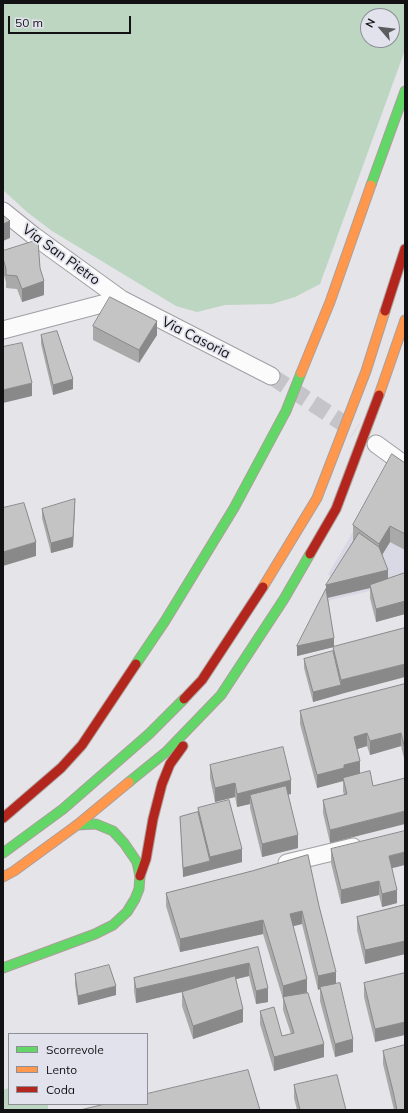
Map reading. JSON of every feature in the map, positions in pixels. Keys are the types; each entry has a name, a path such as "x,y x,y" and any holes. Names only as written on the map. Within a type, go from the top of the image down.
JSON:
{"highway":[{"path":"3,818 61,768 82,745 165,621 234,508 286,410 327,310 405,91"},
{"path":"3,853 63,809 149,734 202,680 266,583 317,498 366,370 405,249"},
{"path":"3,877 14,871 77,825 166,752 221,695 284,599 336,509 386,376 405,320"},
{"path":"3,968 95,934 113,924 127,912 139,889 140,876 146,859 153,819 162,784 170,764 183,746 200,717"},
{"path":"77,825 96,824 113,831 124,843 137,862 140,876"}],"street":[{"name":"Via San Pietro","path":"3,211 34,236 121,299"},
{"path":"3,330 121,299"},
{"name":"Via Casoria","path":"121,299 271,376"},
{"path":"376,444 405,465"},
{"path":"274,866 367,843"}],"shaded area":[{"path":"391,468 405,478 405,583 322,602 333,579 328,574"}],"green space":[{"path":"3,3 405,3 405,50 320,284 295,297 272,304 225,305 197,312 176,306 52,231 27,212 3,190"},
{"path":"8,1088 8,1105 48,1105 48,1110 3,1110 3,1090"}],"building":[{"path":"3,215 10,221 3,224"},
{"path":"38,240 40,268 44,281 22,289 17,276 6,275 3,251"},
{"path":"110,297 157,321 139,350 93,326"},
{"path":"57,331 73,379 53,385 41,335"},
{"path":"22,343 32,383 3,390 3,347"},
{"path":"392,454 405,463 405,534 390,526 379,544 353,525"},
{"path":"75,499 73,537 51,543 42,509"},
{"path":"24,503 36,542 3,552 3,508"},
{"path":"359,533 379,547 388,570 326,585"},
{"path":"405,573 405,601 376,609 370,585"},
{"path":"326,589 334,638 297,646"},
{"path":"405,628 405,664 341,680 333,647"},
{"path":"333,651 341,685 313,692 304,659"},
{"path":"405,684 405,749 401,733 370,741 367,733 354,737 360,761 344,765 344,768 317,775 300,711"},
{"path":"283,747 291,780 237,794 235,783 215,788 210,765"},
{"path":"370,771 373,786 405,778 405,811 330,830 323,800 347,794 343,778"},
{"path":"286,786 298,835 262,844 250,795"},
{"path":"229,800 242,849 210,857 198,808"},
{"path":"198,812 210,861 183,868 180,817"},
{"path":"405,831 405,852 389,856 397,890 382,894 379,881 341,890 331,849"},
{"path":"308,855 336,972 318,976 302,911 290,914 307,979 283,986 263,920 180,939 166,893"},
{"path":"405,905 405,941 365,950 357,917"},
{"path":"258,947 268,988 256,991 249,963 136,989 134,978"},
{"path":"109,965 116,986 78,996 75,974"},
{"path":"405,973 405,1022 375,1029 364,983"},
{"path":"235,976 243,1009 193,1026 182,992"},
{"path":"340,983 353,1039 335,1044 320,987"},
{"path":"308,993 324,1044 274,1057 260,1011 274,1007 282,1036 294,1033 283,997"},
{"path":"405,1045 405,1110 397,1110 383,1051"},
{"path":"248,1070 260,1110 80,1110 101,1105 148,1105 148,1094"},
{"path":"337,1075 346,1110 300,1110 294,1085"}],"tunnel":[{"path":"271,376 355,431"}],"traffic: fast":[{"path":"371,185 405,91"},
{"path":"136,664 165,621 234,508 286,411 301,373"},
{"path":"129,782 166,752 221,695 284,599 310,554"},
{"path":"3,853 63,809 149,734 184,699"},
{"path":"3,968 95,934 113,925 127,912 135,899 139,889 140,876 137,862 124,843 113,831 96,824 77,825"}],"traffic: slow":[{"path":"301,373 330,302 371,185"},
{"path":"263,587 317,498 366,371 385,311"},
{"path":"379,395 405,320"},
{"path":"3,877 14,871 77,825 129,782"}],"traffic: jam":[{"path":"385,311 405,249"},
{"path":"310,554 336,509 379,395"},
{"path":"184,699 202,680 263,587"},
{"path":"3,818 61,768 82,745 136,664"},
{"path":"140,876 146,859 153,819 162,784 170,764 183,746"}]}
